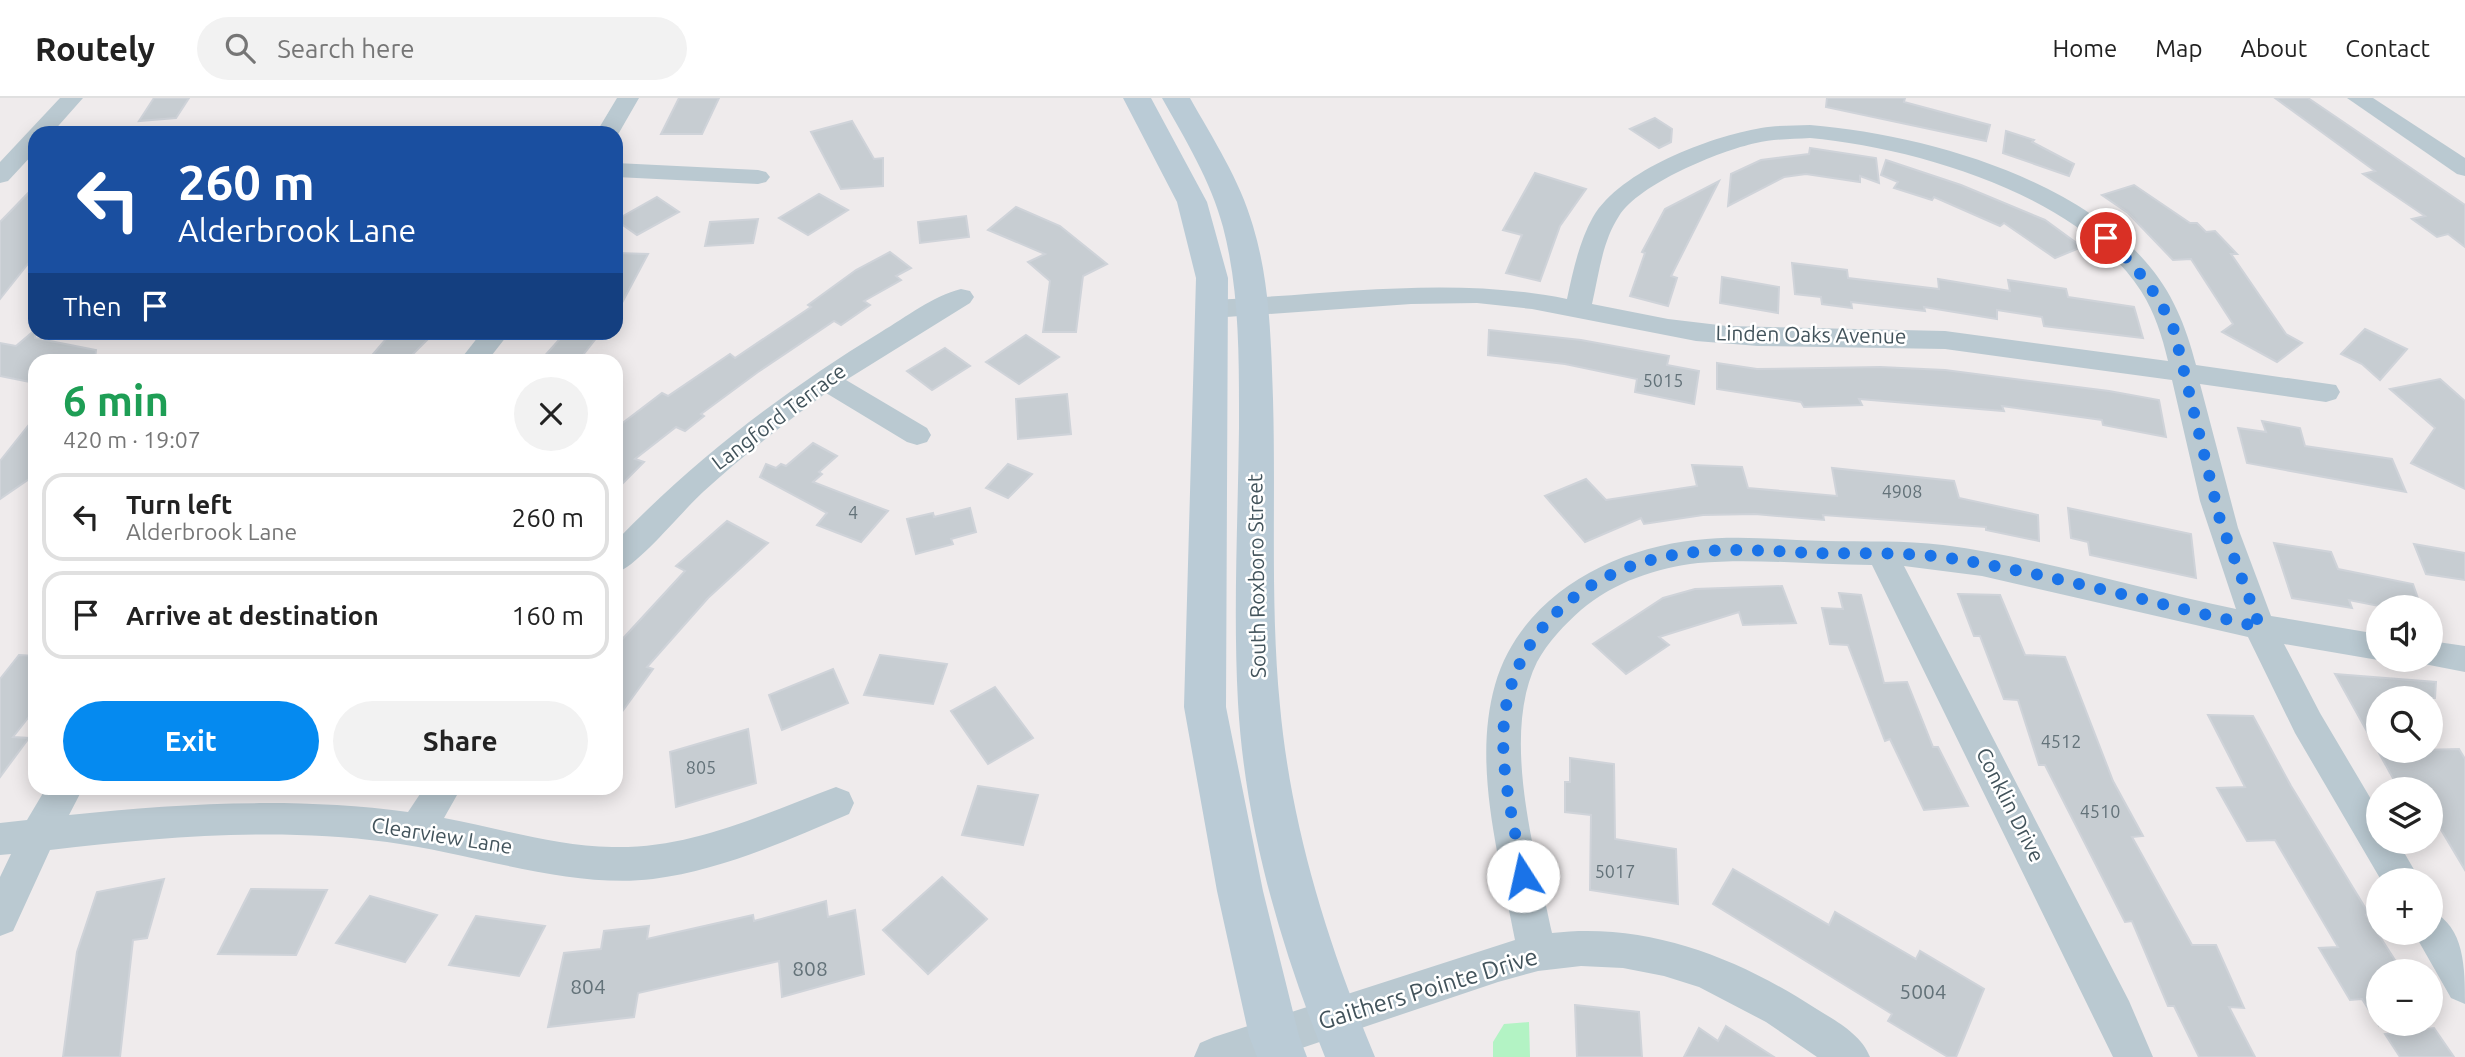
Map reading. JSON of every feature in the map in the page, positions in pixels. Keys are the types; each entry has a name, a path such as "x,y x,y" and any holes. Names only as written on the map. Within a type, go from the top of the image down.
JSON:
{"street":[{"path":"46,126 72,98"},
{"path":"612,126 628,98"},
{"path":"1137,98 1184,181 1198,216 1212,278 1205,708 1240,891 1278,1046"},
{"name":"South Roxboro Street","path":"1176,98 1212,162 1231,205 1243,246 1253,307 1259,705 1267,773 1291,883 1342,1039"},
{"path":"2358,98 2465,169"},
{"path":"1577,310 1598,233 1606,215 1633,188 1736,140 1767,134 1817,132 1861,137 1911,148 1982,170 2039,195 2077,217 2113,245 2146,278 2162,303 2174,330 2220,520 2260,627 2338,778 2394,868"},
{"path":"0,176 28,146"},
{"path":"623,170 758,177"},
{"name":"Linden Oaks Avenue","path":"1212,309 1476,295 1513,298 1696,332 1769,338 1903,336 2326,392"},
{"name":"Langford Terrace","path":"623,554 720,461 825,380 890,337 961,297"},
{"path":"478,354 489,340"},
{"path":"825,380 917,435"},
{"path":"1537,953 1506,778 1504,718 1512,683 1524,653 1546,623 1574,596 1613,573 1679,554 1721,550 1954,558 2260,627 2366,645"},
{"name":"Conklin Drive","path":"1883,555 2115,1015 2133,1057"},
{"path":"2443,656 2465,659"},
{"path":"0,918 38,835 61,795"},
{"path":"415,831 438,795"},
{"name":"Clearview Lane","path":"0,839 213,820 296,819 374,824 464,837 575,860 624,864 705,853 836,803"},
{"path":"2441,945 2465,985"},
{"name":"Gaithers Pointe Drive","path":"1214,1057 1342,1039 1494,964 1537,953 1599,949 1644,953 1700,968 1752,990 1802,1020 1850,1057"}],"green space":[{"path":"1529,1022 1530,1057 1493,1057 1493,1042 1504,1024"}],"building":[{"path":"154,98 189,98 176,118 139,121"},
{"path":"679,98 719,98 702,134 661,134"},
{"path":"1827,98 1905,98 1904,102 1990,125 1986,141 1826,107"},
{"path":"2275,98 2308,98 2465,205 2465,247 2448,234 2437,237 2412,219 2425,216 2363,174 2375,171"},
{"path":"1655,118 1672,129 1671,142 1659,148 1630,129"},
{"path":"852,121 874,159 883,158 883,186 841,189 811,132"},
{"path":"2006,131 2034,140 2032,142 2074,164 2069,176 2003,153"},
{"path":"1810,148 1876,158 1879,183 1860,176 1860,182 1806,174 1784,177 1728,206 1731,174 1761,160 1809,154"},
{"path":"1886,160 1961,185 2045,220 2082,247 2055,258 2004,223 2000,226 1934,197 1932,200 1894,188 1898,182 1881,175"},
{"path":"1535,173 1586,189 1560,226 1540,281 1506,273 1522,235 1503,230"},
{"path":"1719,181 1671,276 1677,278 1668,306 1630,296 1645,253 1642,252 1665,209"},
{"path":"2134,185 2190,223 2197,223 2206,232 2215,231 2237,254 2231,254 2286,334 2302,343 2277,362 2222,332 2233,324 2191,259 2173,260 2128,213 2102,195"},
{"path":"28,193 28,264 0,299 0,222"},
{"path":"819,194 848,210 808,235 779,218"},
{"path":"657,197 679,212 637,235 623,225 623,216"},
{"path":"1016,207 1060,226 1107,264 1083,276 1076,332 1043,332 1050,281 1028,262 1045,254 988,230"},
{"path":"966,216 969,237 920,243 918,222"},
{"path":"758,219 753,243 705,246 710,222"},
{"path":"890,252 911,268 896,276 901,280 864,301 870,305 841,325 834,321 758,372 701,414 704,416 685,431 676,427 635,459 644,462 623,483 623,423 662,393 668,396 730,354 735,358 811,307 808,305 856,270"},
{"path":"623,253 648,254 623,301"},
{"path":"1792,263 1847,270 1848,278 1939,289 1938,279 2010,291 2008,280 2066,289 2068,297 2134,307 2143,338 2044,326 2042,317 1997,310 1997,319 1924,307 1925,311 1851,302 1852,308 1822,304 1821,297 1795,294"},
{"path":"1722,277 1779,287 1778,313 1720,303"},
{"path":"2365,329 2407,349 2380,380 2362,364 2341,354"},
{"path":"1489,330 1581,340 1669,356 1667,365 1699,371 1694,404 1635,392 1637,379 1565,364 1488,355"},
{"path":"1026,335 1059,357 1019,384 986,362"},
{"path":"28,336 28,340 45,340 96,350 96,354 28,354 28,382 0,376 0,343 16,346"},
{"path":"385,340 427,340 413,354 373,354"},
{"path":"559,340 595,340 584,354 546,354"},
{"path":"945,348 970,366 932,390 907,371"},
{"path":"1717,363 1757,369 1880,367 1945,370 2109,391 2159,400 2166,437 2103,425 2102,420 2002,406 2004,411 1859,399 1862,405 1804,407 1801,402 1717,389"},
{"path":"2440,379 2465,401 2465,489 2411,463 2435,428 2390,389"},
{"path":"1067,394 1071,434 1018,439 1016,399"},
{"path":"2262,421 2300,428 2305,446 2392,459 2406,492 2247,463 2238,428 2266,432"},
{"path":"28,426 28,480 0,499 0,461"},
{"path":"813,443 837,456 819,472 822,474 813,482 888,511 861,542 817,525 827,513 760,477 766,464 776,468 781,464 786,466"},
{"path":"1008,464 1032,474 1008,498 986,488"},
{"path":"1692,465 1742,467 1748,488 1837,496 1832,468 1954,481 1959,498 2038,515 2039,541 1986,530 1986,527 1823,515 1824,520 1755,514 1703,515 1644,524 1641,518 1585,542 1545,496 1586,479 1606,500 1697,486"},
{"path":"970,508 976,532 951,539 953,544 916,554 907,519 933,513 934,517"},
{"path":"2068,508 2191,534 2196,578 2090,555 2088,542 2071,538"},
{"path":"727,521 768,543 708,598 647,667 653,669 623,710 623,638 685,571 676,566"},
{"path":"2274,543 2331,552 2338,569 2413,584 2417,595 2366,595 2366,603 2349,600 2352,608 2292,598"},
{"path":"2414,544 2465,553 2465,580 2426,574"},
{"path":"1782,586 1796,623 1743,625 1739,612 1659,637 1669,645 1626,674 1593,644 1663,598 1695,589"},
{"path":"1839,593 1861,595 1884,683 1907,682 1933,747 1938,747 1968,806 1924,810 1890,739 1885,741 1848,645 1830,644 1822,608 1843,609"},
{"path":"1958,594 2000,595 2025,655 2065,657 2113,781 2143,836 2132,837 2192,945 2216,945 2244,1008 2229,1007 2255,1057 2199,1057 2174,1006 2168,1006 2132,921 2125,922 2045,765 2039,765 2018,700 2004,699 1980,636 1974,636"},
{"path":"19,655 28,656 28,718 13,737 28,739 0,777 0,679"},
{"path":"880,655 947,664 933,704 864,695"},
{"path":"833,669 848,703 782,730 769,695"},
{"path":"2335,674 2436,682 2436,686 2366,686 2366,730"},
{"path":"995,687 1033,738 988,764 951,711"},
{"path":"2208,715 2253,716 2291,786 2366,909 2366,945 2385,945 2394,959 2366,959 2366,1005 2362,999 2350,1000 2319,948 2338,947 2275,840 2247,841 2217,788 2245,787"},
{"path":"748,729 756,783 676,807 670,752"},
{"path":"2443,749 2459,749 2465,759 2465,870 2443,833 2443,777 2392,777 2385,763 2443,763"},
{"path":"1570,758 1614,764 1615,839 1676,849 1678,904 1590,890 1591,815 1565,812 1565,782 1570,782"},
{"path":"978,786 1038,795 1023,845 962,835"},
{"path":"1733,869 1829,925 1835,912 1916,959 1920,951 1984,989 1956,1057 1948,1057 1888,1021 1892,1014 1713,904"},
{"path":"942,877 987,919 928,974 883,930"},
{"path":"164,879 147,938 133,940 120,1057 63,1057 77,952 97,892"},
{"path":"251,889 327,890 296,955 218,954"},
{"path":"370,896 437,915 405,962 336,943"},
{"path":"826,901 828,917 855,910 864,974 782,997 779,961 638,993 634,1017 548,1027 564,953 601,949 604,931 649,926 647,939 753,915 754,921"},
{"path":"476,916 545,926 519,976 449,965"},
{"path":"1575,1005 1639,1012 1642,1057 1577,1057"},
{"path":"1726,1026 1774,1057 1684,1057 1699,1028 1718,1041"},
{"path":"2386,1036 2440,1036 2454,1057 2400,1057"}],"route":[{"path":"1523,876 1503,754 1504,718 1512,683 1524,653 1546,623 1574,596 1613,573 1651,559 1721,550 1954,558 2260,627 2220,520 2174,330 2162,303 2146,278 2106,238"}]}
